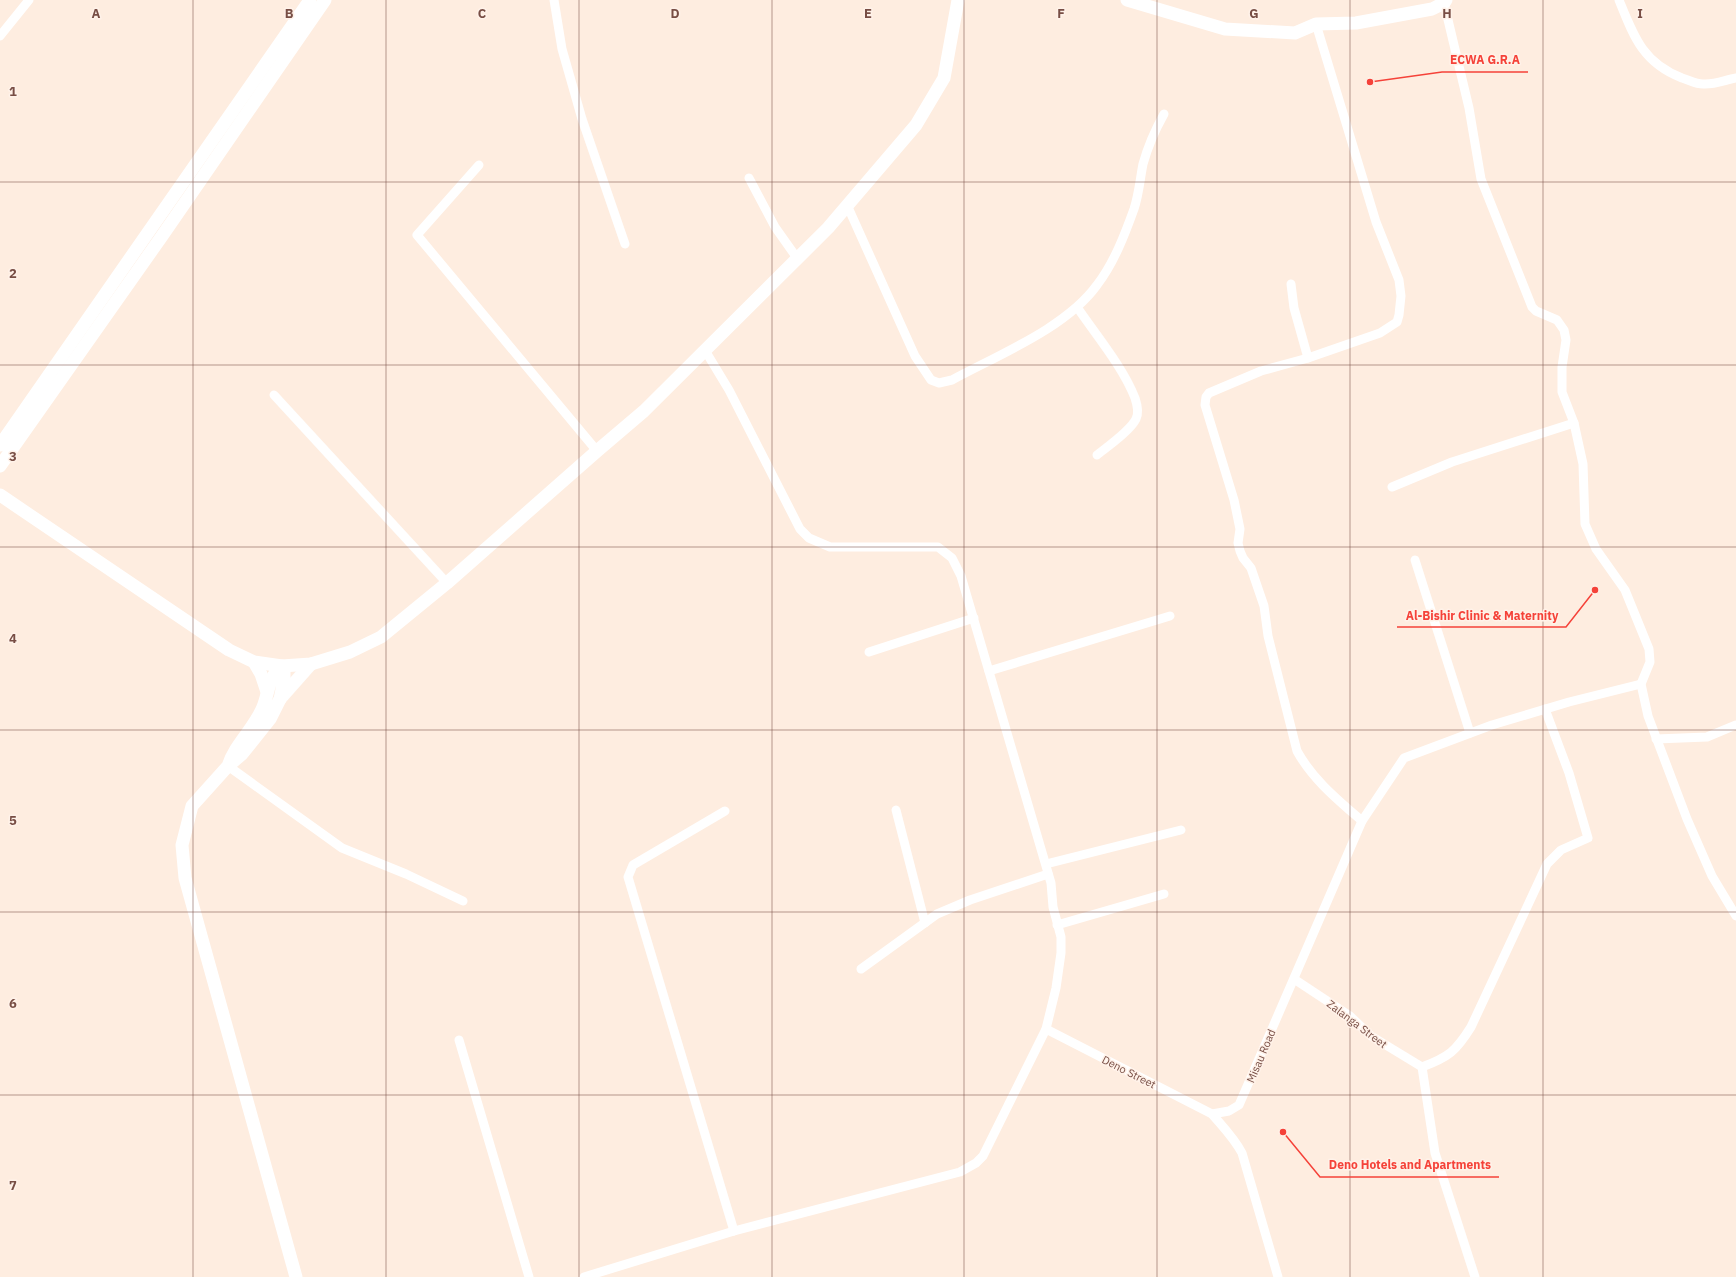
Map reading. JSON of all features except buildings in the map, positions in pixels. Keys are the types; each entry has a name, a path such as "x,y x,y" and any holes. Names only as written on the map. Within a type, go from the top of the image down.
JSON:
{"street":[{"path":"0,36 29,0"},
{"path":"0,443 310,0"},
{"path":"0,466 325,0"},
{"path":"554,0 562,49 582,119 625,244"},
{"path":"0,495 229,650 254,662 282,666 312,664 350,652 381,637 447,583 597,451 644,412 706,352 828,228 916,125 944,78 958,0"},
{"path":"1127,0 1225,28 1295,33 1316,24 1356,23 1432,9 1445,2 1469,108 1481,179 1532,307 1536,311 1557,320 1564,330 1566,340 1562,367 1562,392 1574,423 1583,464 1585,479 1584,510 1589,536 1596,550 1625,590 1649,649 1650,662 1641,684 1648,716 1687,819 1712,876 1736,916"},
{"path":"1619,0 1641,48 1666,72 1701,84 1712,84 1736,78"},
{"path":"1316,24 1376,222 1399,280 1401,308 1397,322 1389,328 1368,337 1308,358 1261,371 1209,393 1206,397 1205,405 1234,500 1240,529 1238,543 1240,551 1250,568 1264,606 1268,636 1297,751 1304,764 1324,788 1362,821"},
{"path":"847,205 915,356 931,380 939,383 952,380 1028,340 1062,318 1077,307 1098,284 1123,239 1138,197 1143,164 1152,135 1164,114"},
{"path":"479,165 417,234 597,451"},
{"path":"749,178 775,227 797,258"},
{"path":"1291,284 1294,308 1308,358"},
{"path":"1077,307 1125,378 1136,399 1138,409 1136,419 1124,433 1097,455"},
{"path":"77,332 88,341"},
{"path":"584,1277 734,1231 960,1172 976,1163 983,1156 1046,1029 1056,988 1061,953 1061,937 1057,925 1047,869 974,618 955,562 938,547 830,546 809,538 800,529 728,390 706,352"},
{"path":"274,395 447,583"},
{"path":"1392,487 1452,462 1574,423"},
{"path":"1415,560 1470,733"},
{"path":"989,671 1170,616"},
{"path":"869,652 974,618"},
{"path":"254,662 262,674 267,692"},
{"path":"280,699 312,664"},
{"path":"228,766 232,752 258,716 263,706 273,674 282,666"},
{"path":"282,666 284,670 284,680 280,699 270,719 242,754 228,766 192,806 182,845 182,862 187,886 296,1277"},
{"name":"Misau Road","path":"1212,1114 1229,1111 1239,1105 1362,821 1404,758 1470,733 1546,709 1641,684"},
{"path":"1475,1277 1435,1153 1422,1067 1441,1059 1460,1045 1471,1027 1547,864 1561,850 1588,838 1569,773 1546,709"},
{"path":"1656,739 1707,737 1736,725"},
{"path":"228,766 342,848 406,874 463,901"},
{"path":"896,810 925,923"},
{"path":"725,811 633,866 628,877 734,1231"},
{"path":"861,969 937,914 1047,869 1181,830"},
{"path":"1057,925 1164,894"},
{"name":"Zalanga Street","path":"1294,979 1350,1016 1371,1036 1422,1067"},
{"name":"Deno Street","path":"1046,1029 1212,1114"},
{"path":"458,1040 529,1277"},
{"path":"1212,1114 1234,1138 1242,1153 1278,1277"}],"place":[{"name":"ECWA G.R.A","path":"1370,82"},
{"name":"Al-Bishir Clinic & Maternity","path":"1595,590"},
{"name":"Deno Hotels and Apartments","path":"1283,1132"}]}
